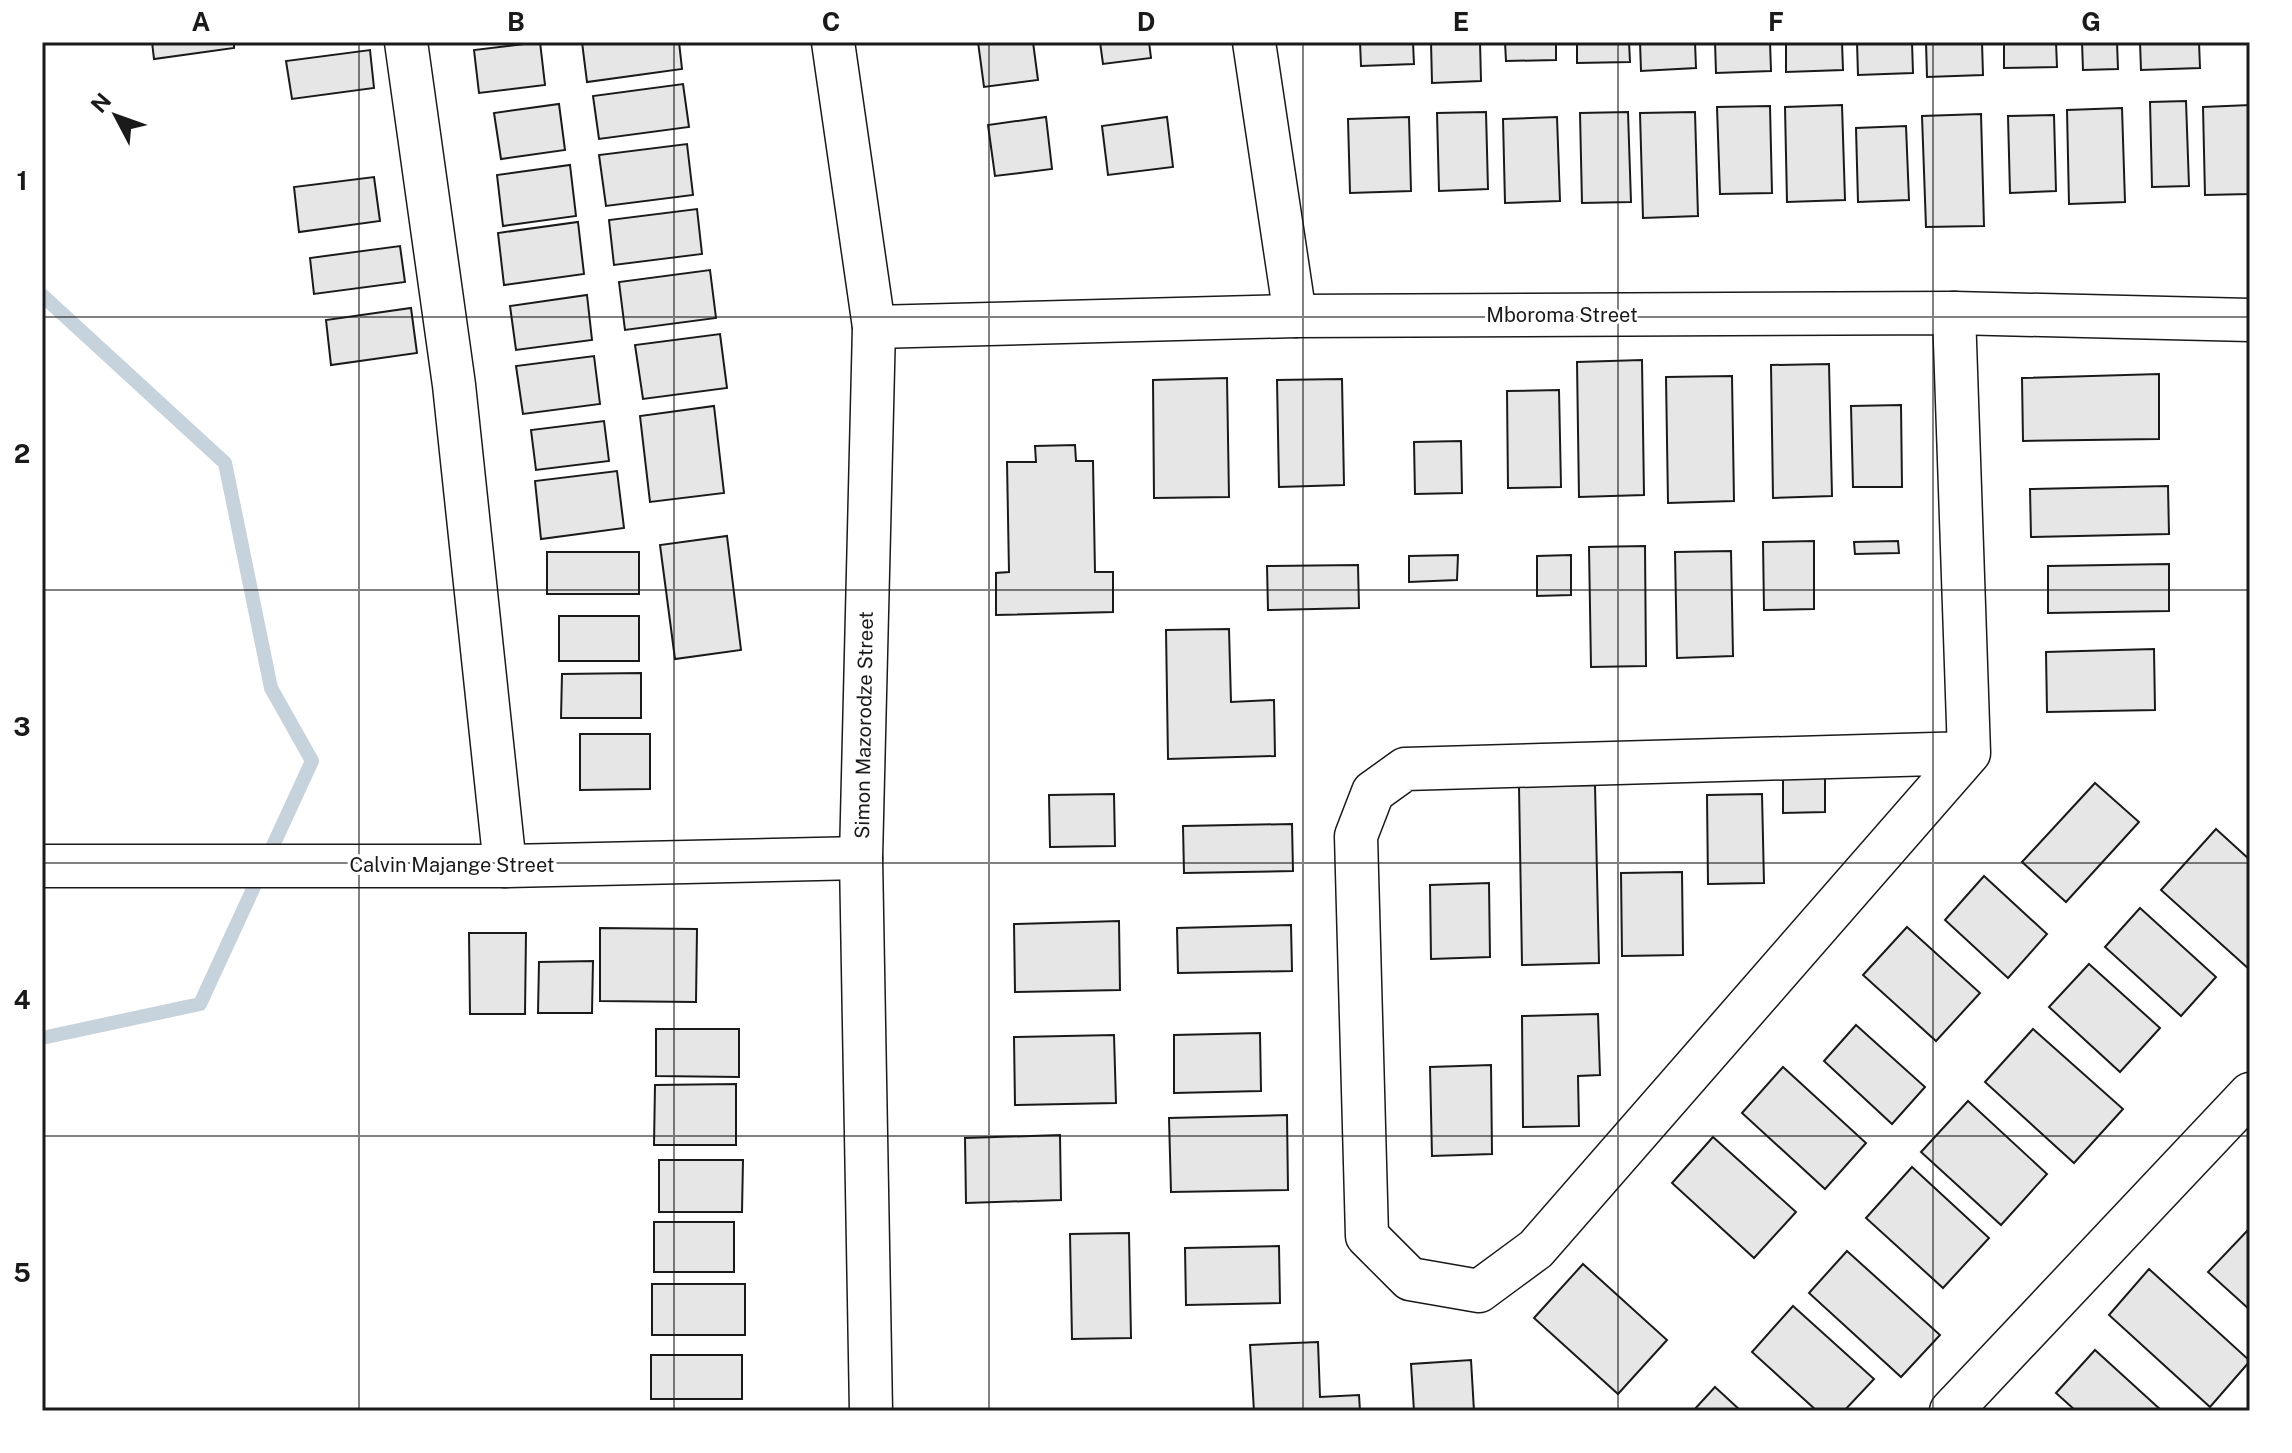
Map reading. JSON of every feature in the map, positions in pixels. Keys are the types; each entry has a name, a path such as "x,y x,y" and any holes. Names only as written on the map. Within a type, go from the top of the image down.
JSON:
{"street":[{"path":"406,42 454,385 505,866"},
{"name":"Simon Mazorodze Street","path":"833,42 874,327 861,858 871,1411"},
{"path":"1254,42 1295,316"},
{"path":"1954,313 1969,753 1536,1249 1479,1291 1410,1279 1367,1236 1356,836 1373,792 1405,769 1969,753"},
{"name":"Mboroma Street","path":"874,327 1295,316 1954,313 2250,320"},
{"name":"Calvin Majange Street","path":"42,866 505,866 861,858"},
{"path":"1951,1411 2250,1094"}],"building":[{"path":"152,42 234,42 234,48 154,59"},
{"path":"540,42 545,85 479,93 474,50"},
{"path":"582,42 679,42 682,69 587,82"},
{"path":"978,42 1033,42 1038,80 984,87"},
{"path":"1100,42 1149,42 1151,58 1103,64"},
{"path":"1360,42 1413,42 1414,64 1361,66"},
{"path":"1431,42 1480,42 1481,81 1432,83"},
{"path":"1505,42 1556,42 1556,60 1506,61"},
{"path":"1577,42 1629,42 1630,62 1577,63"},
{"path":"1640,42 1695,42 1696,68 1641,71"},
{"path":"1715,42 1770,42 1771,71 1716,73"},
{"path":"1786,42 1842,42 1843,70 1786,72"},
{"path":"1857,42 1912,42 1913,73 1858,75"},
{"path":"1926,42 1982,42 1983,75 1927,77"},
{"path":"2004,42 2056,42 2057,67 2004,68"},
{"path":"2082,42 2117,42 2118,69 2083,70"},
{"path":"2140,42 2199,42 2200,68 2141,70"},
{"path":"370,50 374,88 292,99 286,61"},
{"path":"683,84 689,127 599,139 593,96"},
{"path":"2186,101 2189,186 2152,187 2150,102"},
{"path":"559,104 565,150 501,159 494,113"},
{"path":"1842,105 1845,200 1787,202 1785,107"},
{"path":"2250,105 2250,194 2205,195 2203,107"},
{"path":"1770,106 1772,193 1720,194 1717,107"},
{"path":"2122,108 2125,202 2069,204 2067,110"},
{"path":"1486,112 1488,189 1439,191 1437,113"},
{"path":"1628,112 1631,202 1582,203 1580,113"},
{"path":"1695,112 1698,216 1643,218 1640,113"},
{"path":"1981,114 1984,226 1926,227 1922,116"},
{"path":"2054,115 2056,191 2010,193 2008,116"},
{"path":"1046,117 1052,169 995,176 988,125"},
{"path":"1167,117 1173,167 1108,175 1102,126"},
{"path":"1409,117 1411,191 1350,193 1348,119"},
{"path":"1557,117 1560,201 1505,203 1503,119"},
{"path":"1906,126 1909,200 1858,202 1856,128"},
{"path":"687,144 693,195 606,206 599,155"},
{"path":"570,165 576,216 503,226 497,175"},
{"path":"374,177 380,221 299,232 294,187"},
{"path":"697,209 702,254 614,265 609,220"},
{"path":"578,222 584,274 504,285 498,233"},
{"path":"400,246 405,282 314,294 310,258"},
{"path":"710,270 716,318 625,330 619,282"},
{"path":"587,295 592,340 516,350 510,306"},
{"path":"411,308 417,353 331,365 326,320"},
{"path":"720,334 727,388 643,399 635,345"},
{"path":"594,356 600,404 523,414 516,366"},
{"path":"1642,360 1644,495 1579,497 1577,362"},
{"path":"1829,364 1832,496 1773,498 1771,365"},
{"path":"2159,374 2159,439 2023,441 2022,378"},
{"path":"1732,376 1734,501 1668,503 1666,377"},
{"path":"1227,378 1229,497 1154,498 1153,380"},
{"path":"1342,379 1344,485 1279,487 1277,380"},
{"path":"1559,390 1561,487 1508,488 1507,391"},
{"path":"1901,405 1902,487 1853,487 1851,406"},
{"path":"714,406 724,493 650,502 640,416"},
{"path":"604,421 609,461 536,470 531,430"},
{"path":"1461,441 1462,493 1415,494 1414,442"},
{"path":"1075,445 1076,461 1093,461 1095,572 1113,572 1113,612 996,615 996,573 1009,572 1007,462 1036,462 1035,446"},
{"path":"617,471 624,528 541,539 535,481"},
{"path":"2168,486 2169,534 2031,537 2030,489"},
{"path":"727,536 741,650 675,659 660,545"},
{"path":"1814,541 1814,609 1764,610 1763,542"},
{"path":"1898,541 1899,553 1855,554 1854,542"},
{"path":"1645,546 1646,666 1591,667 1589,547"},
{"path":"1731,551 1733,656 1677,658 1675,552"},
{"path":"547,552 639,552 639,594 547,594"},
{"path":"1458,555 1457,580 1409,582 1409,556"},
{"path":"1571,555 1571,595 1537,596 1537,556"},
{"path":"2169,564 2169,611 2048,613 2048,566"},
{"path":"1358,565 1359,608 1268,610 1267,566"},
{"path":"559,616 639,616 639,661 559,661"},
{"path":"1229,629 1231,702 1274,700 1275,756 1168,759 1166,630"},
{"path":"2154,649 2155,710 2047,712 2046,652"},
{"path":"641,673 641,718 561,718 562,674"},
{"path":"580,734 650,734 650,789 580,790"},
{"path":"1783,773 1825,773 1825,812 1783,813"},
{"path":"2095,783 2139,822 2066,902 2022,862"},
{"path":"1595,785 1599,963 1522,965 1519,786"},
{"path":"1114,794 1115,846 1050,847 1049,795"},
{"path":"1762,794 1764,883 1708,884 1707,795"},
{"path":"1292,824 1293,871 1184,873 1183,826"},
{"path":"2216,829 2250,860 2250,970 2161,890"},
{"path":"1682,872 1683,955 1622,956 1621,873"},
{"path":"1984,876 2047,934 2008,978 1945,920"},
{"path":"1489,883 1490,957 1431,959 1430,885"},
{"path":"2140,908 2216,977 2181,1016 2105,947"},
{"path":"1119,921 1120,990 1015,992 1014,924"},
{"path":"1291,925 1292,971 1178,973 1177,928"},
{"path":"1907,927 1980,993 1936,1041 1863,975"},
{"path":"600,928 697,929 696,1002 600,1001"},
{"path":"469,933 526,933 525,1014 470,1014"},
{"path":"593,961 592,1013 538,1013 539,962"},
{"path":"2089,964 2160,1028 2120,1072 2049,1007"},
{"path":"1598,1014 1600,1075 1578,1076 1579,1126 1523,1127 1522,1016"},
{"path":"1856,1025 1925,1087 1892,1124 1824,1061"},
{"path":"656,1029 739,1029 739,1077 656,1076"},
{"path":"2033,1029 2123,1109 2074,1163 1985,1082"},
{"path":"1260,1033 1261,1091 1174,1093 1174,1035"},
{"path":"1114,1035 1116,1103 1015,1105 1014,1037"},
{"path":"1491,1065 1492,1154 1432,1156 1430,1067"},
{"path":"1783,1067 1866,1143 1825,1189 1742,1113"},
{"path":"736,1084 736,1145 654,1145 655,1085"},
{"path":"1968,1101 2047,1174 2001,1225 1921,1152"},
{"path":"1287,1115 1288,1190 1171,1192 1169,1118"},
{"path":"1060,1135 1061,1200 966,1203 965,1138"},
{"path":"1713,1137 1796,1212 1754,1258 1672,1183"},
{"path":"659,1160 743,1160 742,1212 659,1212"},
{"path":"1912,1167 1989,1238 1943,1288 1866,1218"},
{"path":"654,1222 734,1222 734,1272 654,1272"},
{"path":"2248,1230 2250,1232 2250,1310 2208,1272"},
{"path":"1129,1233 1131,1338 1072,1339 1070,1234"},
{"path":"1279,1246 1280,1303 1186,1305 1185,1248"},
{"path":"1847,1251 1940,1335 1901,1377 1809,1293"},
{"path":"1583,1264 1667,1340 1618,1394 1534,1318"},
{"path":"2149,1269 2250,1361 2210,1407 2109,1315"},
{"path":"652,1284 745,1284 745,1335 652,1335"},
{"path":"1793,1306 1874,1379 1844,1411 1817,1411 1752,1352"},
{"path":"1318,1342 1320,1397 1359,1395 1360,1411 1254,1411 1250,1345"},
{"path":"2095,1350 2162,1411 2076,1411 2056,1393"},
{"path":"651,1355 742,1355 742,1399 651,1399"},
{"path":"1471,1360 1474,1411 1414,1411 1411,1364"},
{"path":"1715,1387 1741,1411 1693,1411"}],"waterway":[{"path":"42,295 225,463 271,688 312,761 200,1004 42,1038"}]}
